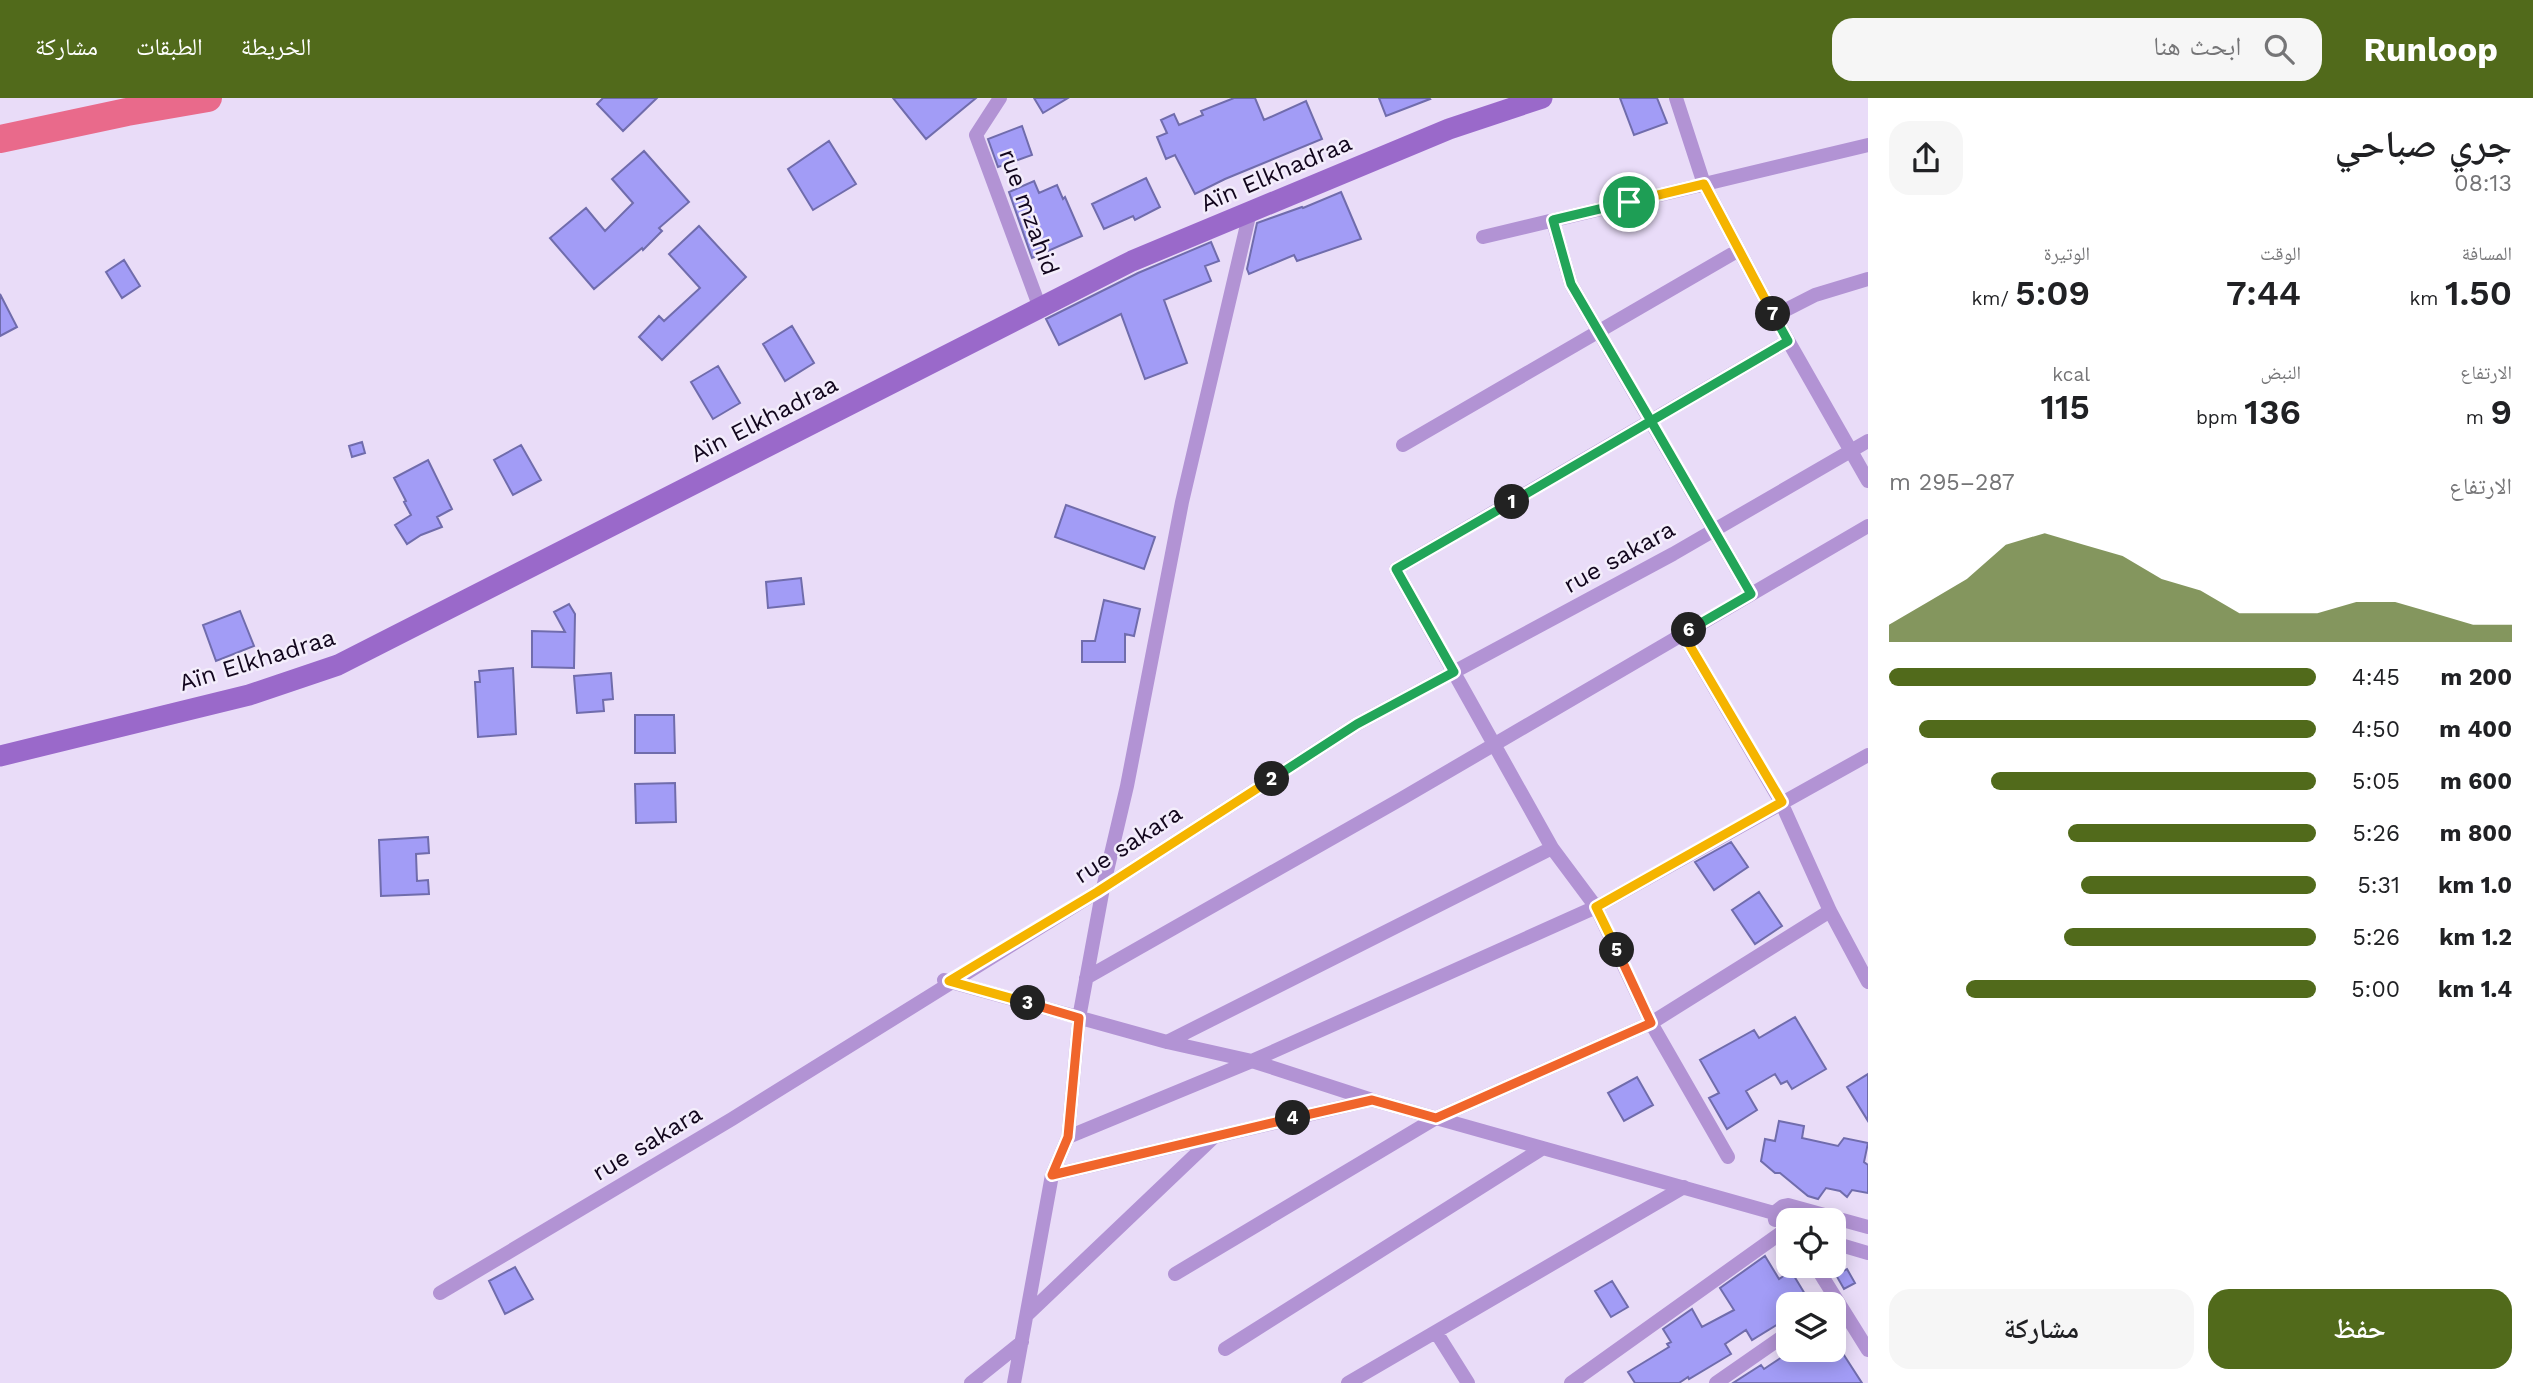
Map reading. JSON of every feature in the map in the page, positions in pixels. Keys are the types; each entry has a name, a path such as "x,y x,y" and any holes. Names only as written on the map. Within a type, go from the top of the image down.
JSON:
{"main road":[{"name":"Aïn Elkhadraa","path":"0,756 249,695 338,665 1132,261 1449,129 1542,98"}],"street":[{"name":"rue mzahid","path":"1000,98 976,135 1040,308"},
{"path":"1676,98 1704,184 1774,316 1868,481"},
{"path":"1483,237 1868,145"},
{"path":"1014,1383 1052,1175 1068,1137 1079,1018 1103,888 1127,786 1182,502 1250,212"},
{"path":"1553,220 1571,284 1751,594"},
{"path":"1403,445 1739,250"},
{"path":"1774,316 1815,295 1868,279"},
{"path":"1728,1157 1651,1023 1596,907 1552,848 1396,569 1788,341"},
{"name":"rue sakara","path":"440,1293 732,1119 943,980 1103,888 1357,724 1714,530 1868,441"},
{"path":"1086,978 1868,526"},
{"path":"1683,634 1782,802 1830,911 1868,982"},
{"path":"1068,1137 1252,1061 1596,907 1868,755"},
{"path":"1167,1042 1552,848"},
{"path":"1175,1274 1436,1118 1651,1023 1830,911"},
{"path":"943,980 1167,1042 1252,1061 1372,1100 1774,1213"},
{"path":"1052,1175 1372,1100"},
{"path":"1027,1315 1215,1136"},
{"path":"1225,1349 1543,1148"},
{"path":"1348,1383 1684,1187"},
{"path":"1774,1213 1788,1205 1868,1227"},
{"path":"1774,1213 1776,1223"},
{"path":"1571,1383 1776,1239"},
{"path":"1846,1247 1868,1253"},
{"path":"1846,1319 1868,1350"},
{"path":"1436,1332 1468,1383"},
{"path":"1716,1383 1776,1341"},
{"path":"971,1383 1022,1342"}],"building":[{"path":"603,98 657,98 623,131 597,104"},
{"path":"893,98 976,98 926,139"},
{"path":"1034,98 1068,98 1043,113"},
{"path":"1234,98 1255,98 1264,120 1306,101 1322,139 1195,194 1175,155 1166,159 1157,137 1167,133 1161,120 1174,114 1179,125 1203,115 1201,111"},
{"path":"1379,98 1429,98 1430,99 1386,116"},
{"path":"1620,98 1657,98 1667,123 1634,135"},
{"path":"1022,126 1032,155 998,167 988,139"},
{"path":"829,141 856,184 813,210 788,169"},
{"path":"644,151 689,202 659,228 662,231 643,250 642,248 594,289 550,238 586,208 605,231 633,203 612,179"},
{"path":"1146,178 1160,207 1135,220 1133,216 1104,229 1092,204"},
{"path":"1034,181 1039,193 1057,185 1082,236 1032,258 1009,192"},
{"path":"1341,192 1361,239 1297,261 1294,255 1249,274 1247,269 1257,223"},
{"path":"699,226 746,277 662,360 639,337 659,316 664,321 700,288 669,254"},
{"path":"1211,242 1219,261 1205,266 1211,281 1164,300 1187,363 1145,379 1121,314 1059,345 1046,319 1138,273"},
{"path":"124,260 140,286 122,298 106,272"},
{"path":"0,294 17,327 0,336"},
{"path":"792,326 814,363 785,381 763,344"},
{"path":"718,366 740,403 713,419 691,382"},
{"path":"362,442 365,453 352,457 349,446"},
{"path":"521,445 541,480 513,495 494,460"},
{"path":"428,460 452,509 437,517 442,527 407,544 395,525 411,515 394,478"},
{"path":"1066,505 1155,537 1144,569 1055,537"},
{"path":"801,578 804,604 768,608 766,582"},
{"path":"1104,600 1140,609 1134,636 1125,634 1125,662 1082,662 1082,641 1095,641"},
{"path":"569,604 575,614 574,668 532,667 532,631 565,632 554,612"},
{"path":"240,611 254,646 216,661 203,625"},
{"path":"513,668 516,734 478,737 475,682 480,682 479,671"},
{"path":"611,673 613,699 603,700 604,711 577,713 574,676"},
{"path":"635,715 674,715 675,753 635,753"},
{"path":"675,783 676,822 636,823 635,784"},
{"path":"428,837 429,853 416,854 417,881 428,880 429,894 381,896 379,840"},
{"path":"1731,842 1748,867 1714,890 1695,862"},
{"path":"1759,892 1782,926 1755,944 1732,910"},
{"path":"1795,1017 1826,1069 1792,1089 1787,1081 1781,1084 1775,1074 1746,1091 1757,1110 1727,1129 1709,1098 1719,1093 1700,1060 1754,1030 1759,1038"},
{"path":"1868,1074 1868,1121 1847,1087"},
{"path":"1637,1077 1653,1105 1624,1121 1608,1093"},
{"path":"1779,1121 1804,1126 1802,1138 1838,1146 1844,1138 1868,1143 1864,1162 1868,1165 1868,1193 1852,1190 1847,1197 1840,1191 1826,1188 1818,1199 1808,1196 1780,1173 1775,1173 1761,1161 1765,1139 1775,1141"},
{"path":"1765,1256 1776,1278 1795,1278 1804,1292 1776,1292 1776,1325 1752,1340 1746,1330 1725,1344 1731,1354 1689,1379 1688,1377 1679,1383 1635,1383 1628,1372 1669,1347 1667,1344 1671,1342 1663,1329 1692,1309 1702,1327 1734,1310 1720,1288"},
{"path":"515,1267 533,1299 505,1314 489,1281"},
{"path":"1846,1270 1855,1283 1844,1289 1838,1278 1846,1278"},
{"path":"1612,1281 1628,1307 1611,1317 1595,1291"},
{"path":"1846,1358 1862,1383 1733,1383 1761,1365 1764,1369 1776,1361 1846,1362"}],"waterway":[{"path":"0,139 208,98"}],"route":[{"path":"1629,202 1553,220 1571,284 1651,421 1396,569 1454,672 1357,724 1097,892 949,981 1079,1018 1068,1137 1052,1175 1372,1100 1436,1118 1651,1023 1596,907 1782,802 1683,634 1751,594 1651,421 1788,341 1704,184 1629,202"}]}
